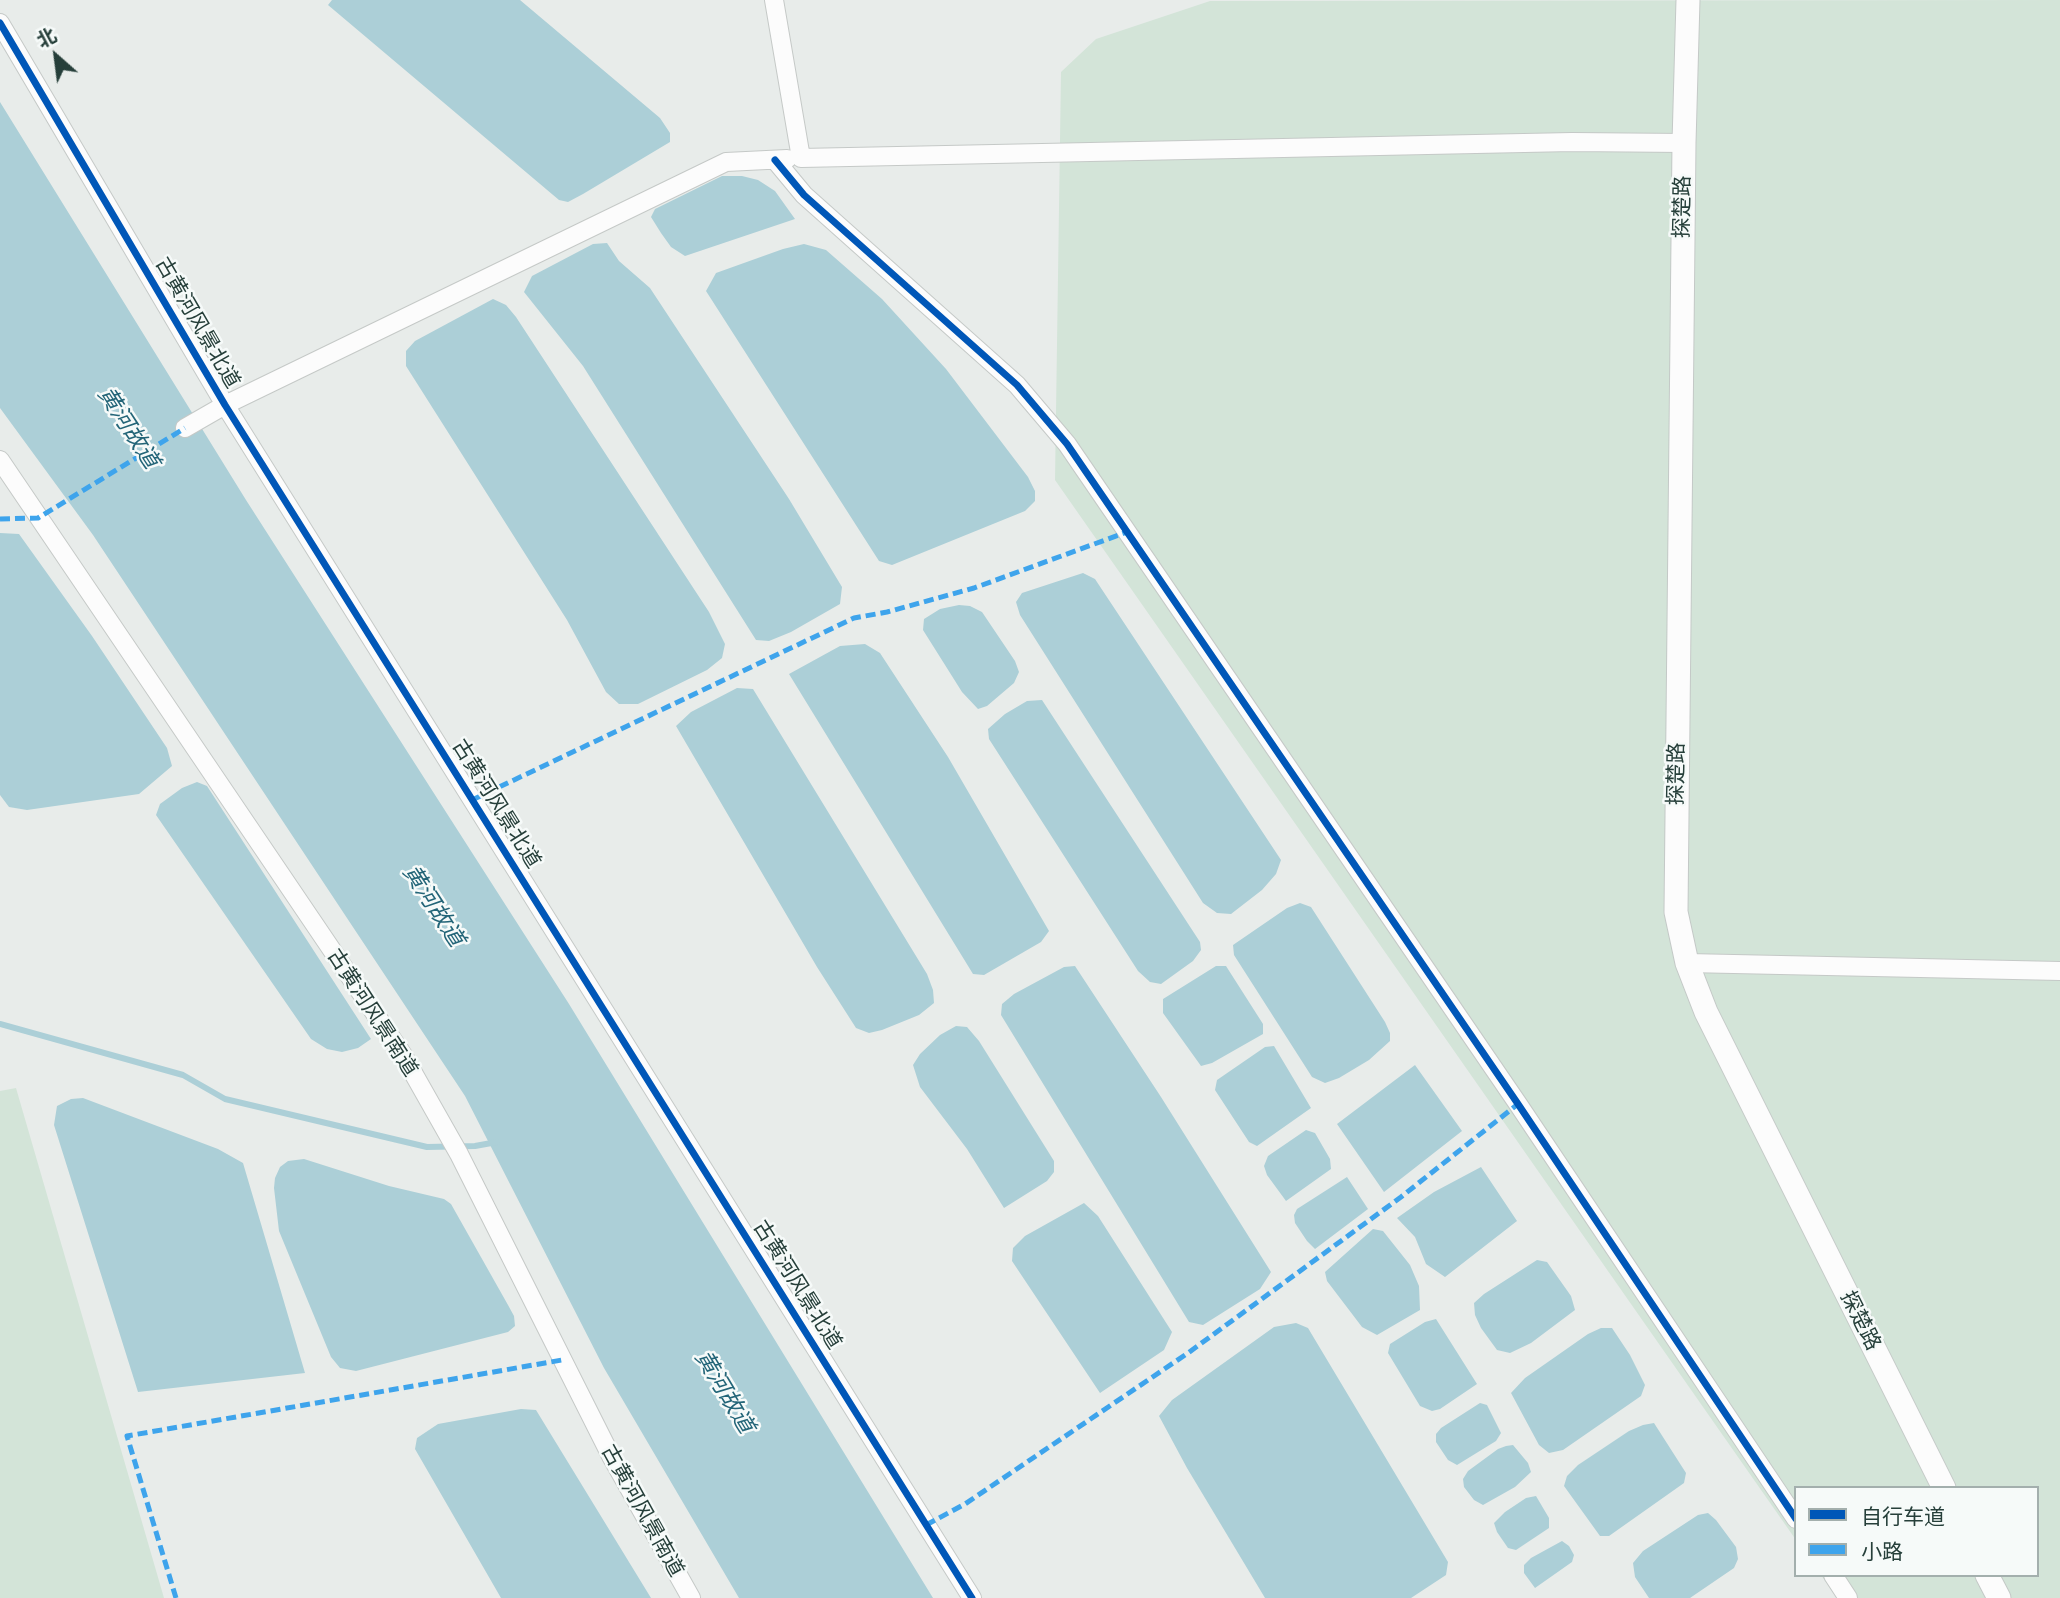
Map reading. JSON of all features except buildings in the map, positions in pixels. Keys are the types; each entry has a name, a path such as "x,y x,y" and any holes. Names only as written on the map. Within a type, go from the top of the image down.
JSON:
{"main road":[{"name":"探楚路","path":"1688,0 1684,143 1676,912 1687,963 1706,1012 1943,1486"},
{"path":"1988,1577 1999,1598"}],"street":[{"path":"774,0 801,158"},
{"name":"古黄河风景北道","path":"0,23 225,405 972,1598"},
{"path":"185,428 225,405 726,162 801,158 1572,142 1684,143"},
{"path":"775,160 804,195 1017,385 1068,444 1518,1104 1794,1516"},
{"name":"古黄河风景南道","path":"0,460 402,1055 455,1147 611,1457 691,1598"},
{"path":"1687,963 2060,971"},
{"path":"1834,1577 1849,1598"}],"green space":[{"path":"2060,0 2060,1598 1837,1598 1822,1577 2039,1577 2039,1486 1794,1486 1794,1537 1055,480 1061,72 1096,39 1210,1"},
{"path":"16,1088 164,1598 0,1598 0,1091"}],"water":[{"path":"332,0 520,0 660,118 670,133 670,142 568,202 559,200 328,5"},
{"name":"黄河故道","path":"0,102 246,500 569,1004 933,1598 739,1598 604,1368 465,1096 93,535 0,408"},
{"path":"722,176 742,176 758,180 775,191 795,219 685,256 671,247 651,217 655,209"},
{"path":"607,243 619,261 650,288 789,499 842,587 840,604 791,632 769,641 756,640 583,366 524,292 532,276 593,244"},
{"path":"804,244 826,250 882,299 946,369 1028,477 1035,491 1035,501 1025,511 892,565 879,561 706,291 716,273"},
{"path":"493,299 506,305 516,317 709,612 725,644 722,658 707,670 638,704 619,704 606,692 567,620 406,366 406,351 415,341"},
{"path":"0,533 19,534 167,748 172,766 139,794 27,810 9,807 0,795"},
{"path":"1083,573 1095,579 1281,860 1276,874 1262,890 1231,914 1217,913 1203,903 1020,615 1016,602 1022,593"},
{"path":"970,606 982,612 1015,661 1019,672 1014,683 987,706 978,709 962,692 923,630 924,619 940,609"},
{"path":"865,644 880,653 948,757 1049,931 1041,942 984,975 973,974 789,674 840,646"},
{"path":"737,688 753,689 927,974 934,1003 919,1015 869,1033 856,1028 817,967 676,726 691,712"},
{"path":"1042,700 1200,942 1201,950 1193,961 1161,984 1150,982 1138,971 989,739 988,729 1005,714 1027,701"},
{"path":"197,782 207,786 371,1039 358,1048 342,1052 327,1049 311,1039 156,815 160,804 182,788"},
{"path":"1300,903 1311,907 1390,1033 1390,1041 1369,1060 1325,1083 1312,1077 1234,955 1233,945 1287,908"},
{"path":"1075,966 1271,1272 1260,1289 1203,1325 1189,1322 1001,1015 1002,1004 1014,994 1064,967"},
{"path":"1216,966 1226,966 1263,1024 1263,1034 1212,1063 1201,1066 1163,1013 1163,999"},
{"path":"956,1026 967,1027 979,1041 1054,1161 1054,1172 1047,1181 1004,1208 967,1149 920,1087 913,1065 920,1054 940,1035"},
{"path":"1274,1046 1311,1108 1257,1146 1249,1142 1215,1090 1217,1080 1265,1047"},
{"path":"1415,1065 1462,1131 1384,1192 1337,1124"},
{"path":"83,1098 218,1149 243,1163 305,1373 138,1392 54,1125 57,1106 71,1099"},
{"path":"1306,1130 1315,1133 1330,1159 1331,1169 1286,1201 1267,1175 1264,1166 1268,1156"},
{"path":"304,1159 389,1186 444,1199 451,1204 514,1316 515,1326 508,1332 356,1371 340,1368 331,1357 279,1231 275,1178 280,1167 288,1161"},
{"path":"1481,1167 1517,1221 1445,1277 1426,1264 1415,1237 1397,1218 1434,1192"},
{"path":"1347,1177 1368,1209 1315,1249 1295,1223 1294,1215 1297,1209"},
{"path":"1084,1203 1098,1216 1172,1332 1164,1350 1100,1393 1012,1261 1013,1248 1025,1236"},
{"path":"1373,1229 1383,1231 1410,1265 1419,1286 1420,1310 1377,1335 1362,1327 1327,1281 1325,1272"},
{"path":"1537,1260 1547,1262 1571,1296 1575,1310 1531,1343 1510,1353 1497,1350 1481,1328 1475,1315 1474,1303"},
{"path":"1436,1319 1477,1384 1440,1409 1432,1411 1420,1406 1388,1353 1390,1344 1425,1322"},
{"path":"1296,1323 1308,1328 1448,1562 1446,1575 1411,1598 1265,1598 1159,1416 1172,1400 1274,1327"},
{"path":"1601,1328 1612,1328 1630,1355 1645,1385 1641,1396 1563,1450 1549,1453 1539,1445 1511,1393 1525,1378 1588,1334"},
{"path":"1480,1403 1487,1405 1501,1433 1496,1441 1457,1465 1448,1460 1436,1442 1436,1434"},
{"path":"521,1409 536,1410 651,1598 501,1598 415,1449 417,1438 438,1424"},
{"path":"1654,1423 1686,1473 1684,1483 1609,1536 1600,1536 1564,1486 1567,1476 1578,1465 1629,1431"},
{"path":"1513,1445 1528,1463 1531,1472 1515,1487 1483,1505 1474,1500 1464,1487 1463,1479 1468,1471 1498,1449"},
{"path":"1536,1496 1549,1518 1549,1528 1516,1550 1508,1548 1494,1523 1526,1498"},
{"path":"1708,1513 1736,1547 1738,1559 1734,1568 1690,1598 1649,1598 1635,1577 1633,1563 1643,1551 1698,1515"},
{"path":"1562,1541 1574,1555 1572,1562 1535,1588 1524,1573 1524,1565 1531,1558"}],"waterway":[{"path":"0,1024 183,1075 225,1099 427,1147 475,1146 497,1142"}],"marked path":[{"path":"0,519 38,518 185,428"},
{"path":"472,800 854,618 887,612 974,588 1127,532"},
{"path":"926,1525 965,1504 1188,1353 1401,1197 1518,1104"},
{"path":"176,1598 127,1436 562,1360"}],"cycle path":[{"path":"0,23 225,405 972,1598"},
{"path":"775,160 804,195 1017,385 1067,444 1518,1104 1794,1516"}]}
